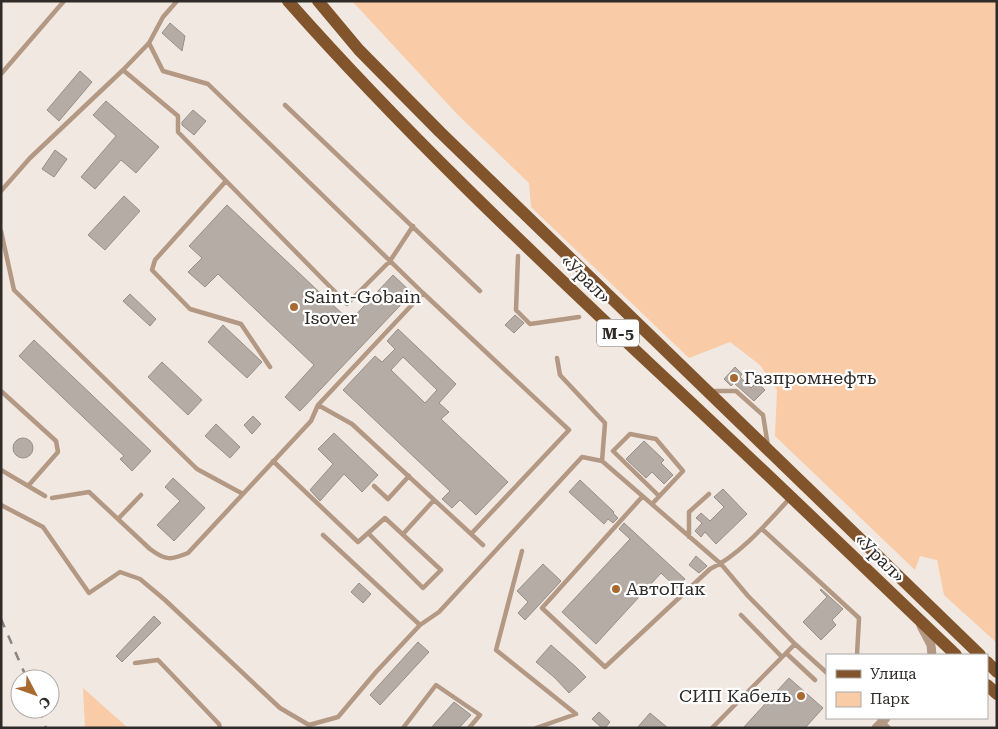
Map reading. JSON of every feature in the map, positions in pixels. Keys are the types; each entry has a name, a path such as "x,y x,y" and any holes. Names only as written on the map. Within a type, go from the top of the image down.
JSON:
{"main road":[{"name":"«Урал»","path":"288,1 416,138 590,307 791,496 955,654"},
{"name":"«Урал»","path":"318,1 359,50 434,125 979,654"},
{"path":"988,663 997,672"},
{"path":"988,685 997,694"}],"street":[{"path":"911,611 925,631 931,644 932,654"}],"lane":[{"path":"1,74 64,1"},
{"path":"1,191 30,158 149,43 163,16 177,1"},
{"path":"149,43 163,71 208,84 423,293 569,430 471,534"},
{"path":"123,70 178,116 178,132 347,304 390,261 413,226"},
{"path":"285,105 480,291"},
{"path":"226,181 155,260 152,270 190,309 241,324 270,367"},
{"path":"1,231 14,290 197,469 243,494"},
{"path":"518,256 516,310 530,324 579,317"},
{"path":"52,498 89,492 160,557 173,559 188,553 311,421 318,405 423,293"},
{"path":"557,358 560,375 605,423 602,461"},
{"path":"1,391 56,441 58,452 28,486"},
{"path":"707,391 736,391 763,415 768,450"},
{"path":"318,405 352,424 483,545"},
{"path":"652,504 683,471 656,439 630,434 613,451 659,496"},
{"path":"1,505 43,527 89,592 120,572 140,579 280,708 309,725 338,717 376,672 420,625 439,612 582,457 602,461 721,564 748,596 795,644 826,672"},
{"path":"273,461 358,542 368,533 385,518 441,570 423,588 368,533"},
{"path":"1,470 45,496"},
{"path":"374,486 388,499 409,476"},
{"path":"689,537 689,512 709,494"},
{"path":"118,519 141,495"},
{"path":"642,497 542,608 605,667 710,569 721,564 762,528 791,496"},
{"path":"403,534 434,500"},
{"path":"762,528 859,618 857,654"},
{"path":"323,535 420,625"},
{"path":"522,551 496,650 576,714 536,728"},
{"path":"741,616 815,680"},
{"path":"712,728 795,644"},
{"path":"135,662 158,660 219,724 220,728"},
{"path":"403,728 436,685 480,715 470,728"}],"green space":[{"path":"352,1 997,1 997,643 944,595 937,560 920,556 915,570 775,436 777,390 760,365 730,342 689,358 531,207 529,183 458,115"},
{"path":"83,688 128,728 85,728"}],"building":[{"path":"170,23 185,36 182,51 162,33"},
{"path":"80,71 92,82 59,121 47,110"},
{"path":"106,101 159,147 136,173 121,160 95,189 81,177 116,136 93,115"},
{"path":"193,110 206,121 194,135 182,125 182,122"},
{"path":"55,150 67,159 54,177 42,169"},
{"path":"124,196 140,211 105,250 88,235"},
{"name":"Saint-Gobain Isover","path":"227,205 350,321 393,275 412,293 300,411 285,397 314,365 218,274 205,287 188,272 202,258 189,246"},
{"path":"130,294 156,319 150,326 123,301"},
{"path":"515,315 524,323 514,333 505,325"},
{"path":"223,325 262,362 247,378 208,342"},
{"path":"398,329 456,384 439,403 449,412 441,419 508,482 476,515 460,500 452,508 442,499 450,491 343,390 375,356 382,362 395,349 387,341","holes":["403,357 437,390 425,403 391,370"]},
{"path":"34,340 151,451 132,471 120,459 124,456 19,356"},
{"path":"162,362 202,400 188,415 148,377"},
{"path":"735,367 742,374 740,377 751,388 757,382 765,390 754,401 734,383 731,386 724,379"},
{"path":"253,416 261,424 252,434 244,425"},
{"path":"216,424 240,447 230,458 205,436"},
{"path":"334,433 378,475 362,492 344,474 320,501 310,490 333,464 318,449"},
{"path":"23,438 30,441 33,448 30,455 23,458 16,455 13,448 16,441"},
{"path":"644,441 664,460 661,463 673,475 664,484 652,472 646,478 626,459"},
{"path":"173,478 205,508 174,541 157,525 180,501 165,487"},
{"path":"580,480 614,512 618,518 613,523 608,519 604,524 569,492"},
{"path":"723,489 747,514 716,544 705,532 701,537 695,531 702,523 696,518 701,513 710,521 724,507 714,497"},
{"name":"АвтоПак","path":"624,523 685,579 677,588 661,573 596,644 562,612 630,539 619,529"},
{"path":"696,556 707,566 699,573 689,565"},
{"path":"543,564 561,581 525,620 518,613 528,602 517,591"},
{"path":"359,583 371,594 363,603 351,592"},
{"path":"821,589 843,609 832,620 836,625 821,640 803,622 827,597"},
{"path":"154,616 161,623 122,662 116,656"},
{"path":"418,642 429,652 380,705 370,695"},
{"path":"551,645 586,677 569,693 536,662"},
{"path":"789,678 823,708 805,728 743,728"},
{"path":"454,702 471,715 459,728 431,728"},
{"path":"599,712 610,722 605,728 602,728 592,719"},
{"path":"650,713 668,728 637,728"}],"railway":[{"path":"1,619 23,669"},
{"path":"43,719 46,728"}],"place":[{"name":"Saint-Gobain Isover","path":"294,307"},
{"name":"Газпромнефть","path":"734,378"},
{"name":"АвтоПак","path":"616,589"},
{"name":"СИП Кабель","path":"801,696"}]}
